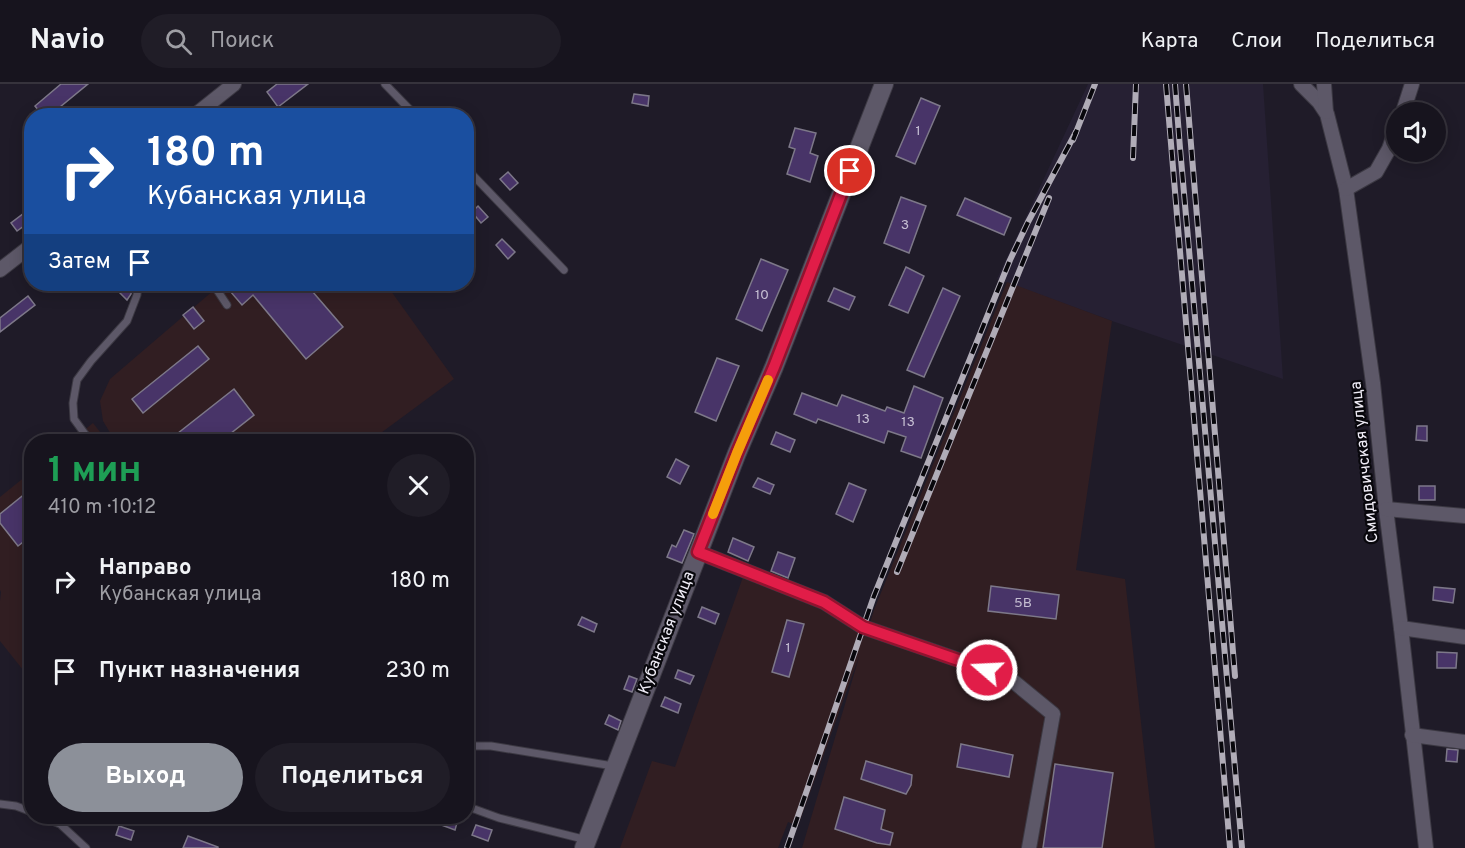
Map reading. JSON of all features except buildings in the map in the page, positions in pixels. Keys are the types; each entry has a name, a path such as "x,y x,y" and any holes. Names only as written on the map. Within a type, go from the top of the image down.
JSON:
{"main road":[{"name":"Кубанская улица","path":"585,844 884,84"}],"street":[{"path":"204,108 234,84"},
{"name":"Смидовичская улица","path":"1301,84 1319,102 1327,114 1346,189 1372,383 1426,848"},
{"path":"1324,84 1327,114"},
{"path":"1406,102 1412,84"},
{"path":"1346,189 1376,172 1386,154"},
{"path":"0,270 24,251"},
{"path":"1386,509 1465,516"},
{"path":"698,552 824,602 863,627 1008,677 1053,714 1029,848"},
{"path":"1401,628 1465,637"},
{"path":"1412,735 1465,741"}],"lane":[{"path":"385,84 408,108"},
{"path":"474,176 564,270"},
{"path":"85,434 74,418 73,403 77,380 127,321 137,291"},
{"path":"218,291 227,305"},
{"path":"474,746 491,746 616,766"},
{"path":"0,804 24,809"},
{"path":"474,809 585,844"},
{"path":"60,824 86,848"}],"shaded area":[{"path":"1088,84 1263,84 1283,379 997,279"},
{"path":"1007,282 1112,321 1076,570 1125,579 1155,848 802,848 860,654 798,826 788,822 778,848 620,848 652,761 675,767 743,577 869,626"},
{"path":"213,291 391,291 454,379 379,434 111,434 103,421 100,401 110,379"},
{"path":"93,423 102,434 80,434"},
{"path":"24,478 24,671 0,641 0,497"}],"railway":[{"path":"1073,140 1095,84"},
{"path":"1133,158 1136,84"},
{"path":"1166,84 1230,848"},
{"path":"1175,84 1242,848"},
{"path":"1186,84 1235,676"},
{"path":"787,848 874,596 1010,260 1076,132"},
{"path":"897,572 1049,198"}],"slow traffic":[{"path":"713,514 768,380"}],"route":[{"path":"850,171 774,367 698,552 824,602 863,627 987,670"}]}
